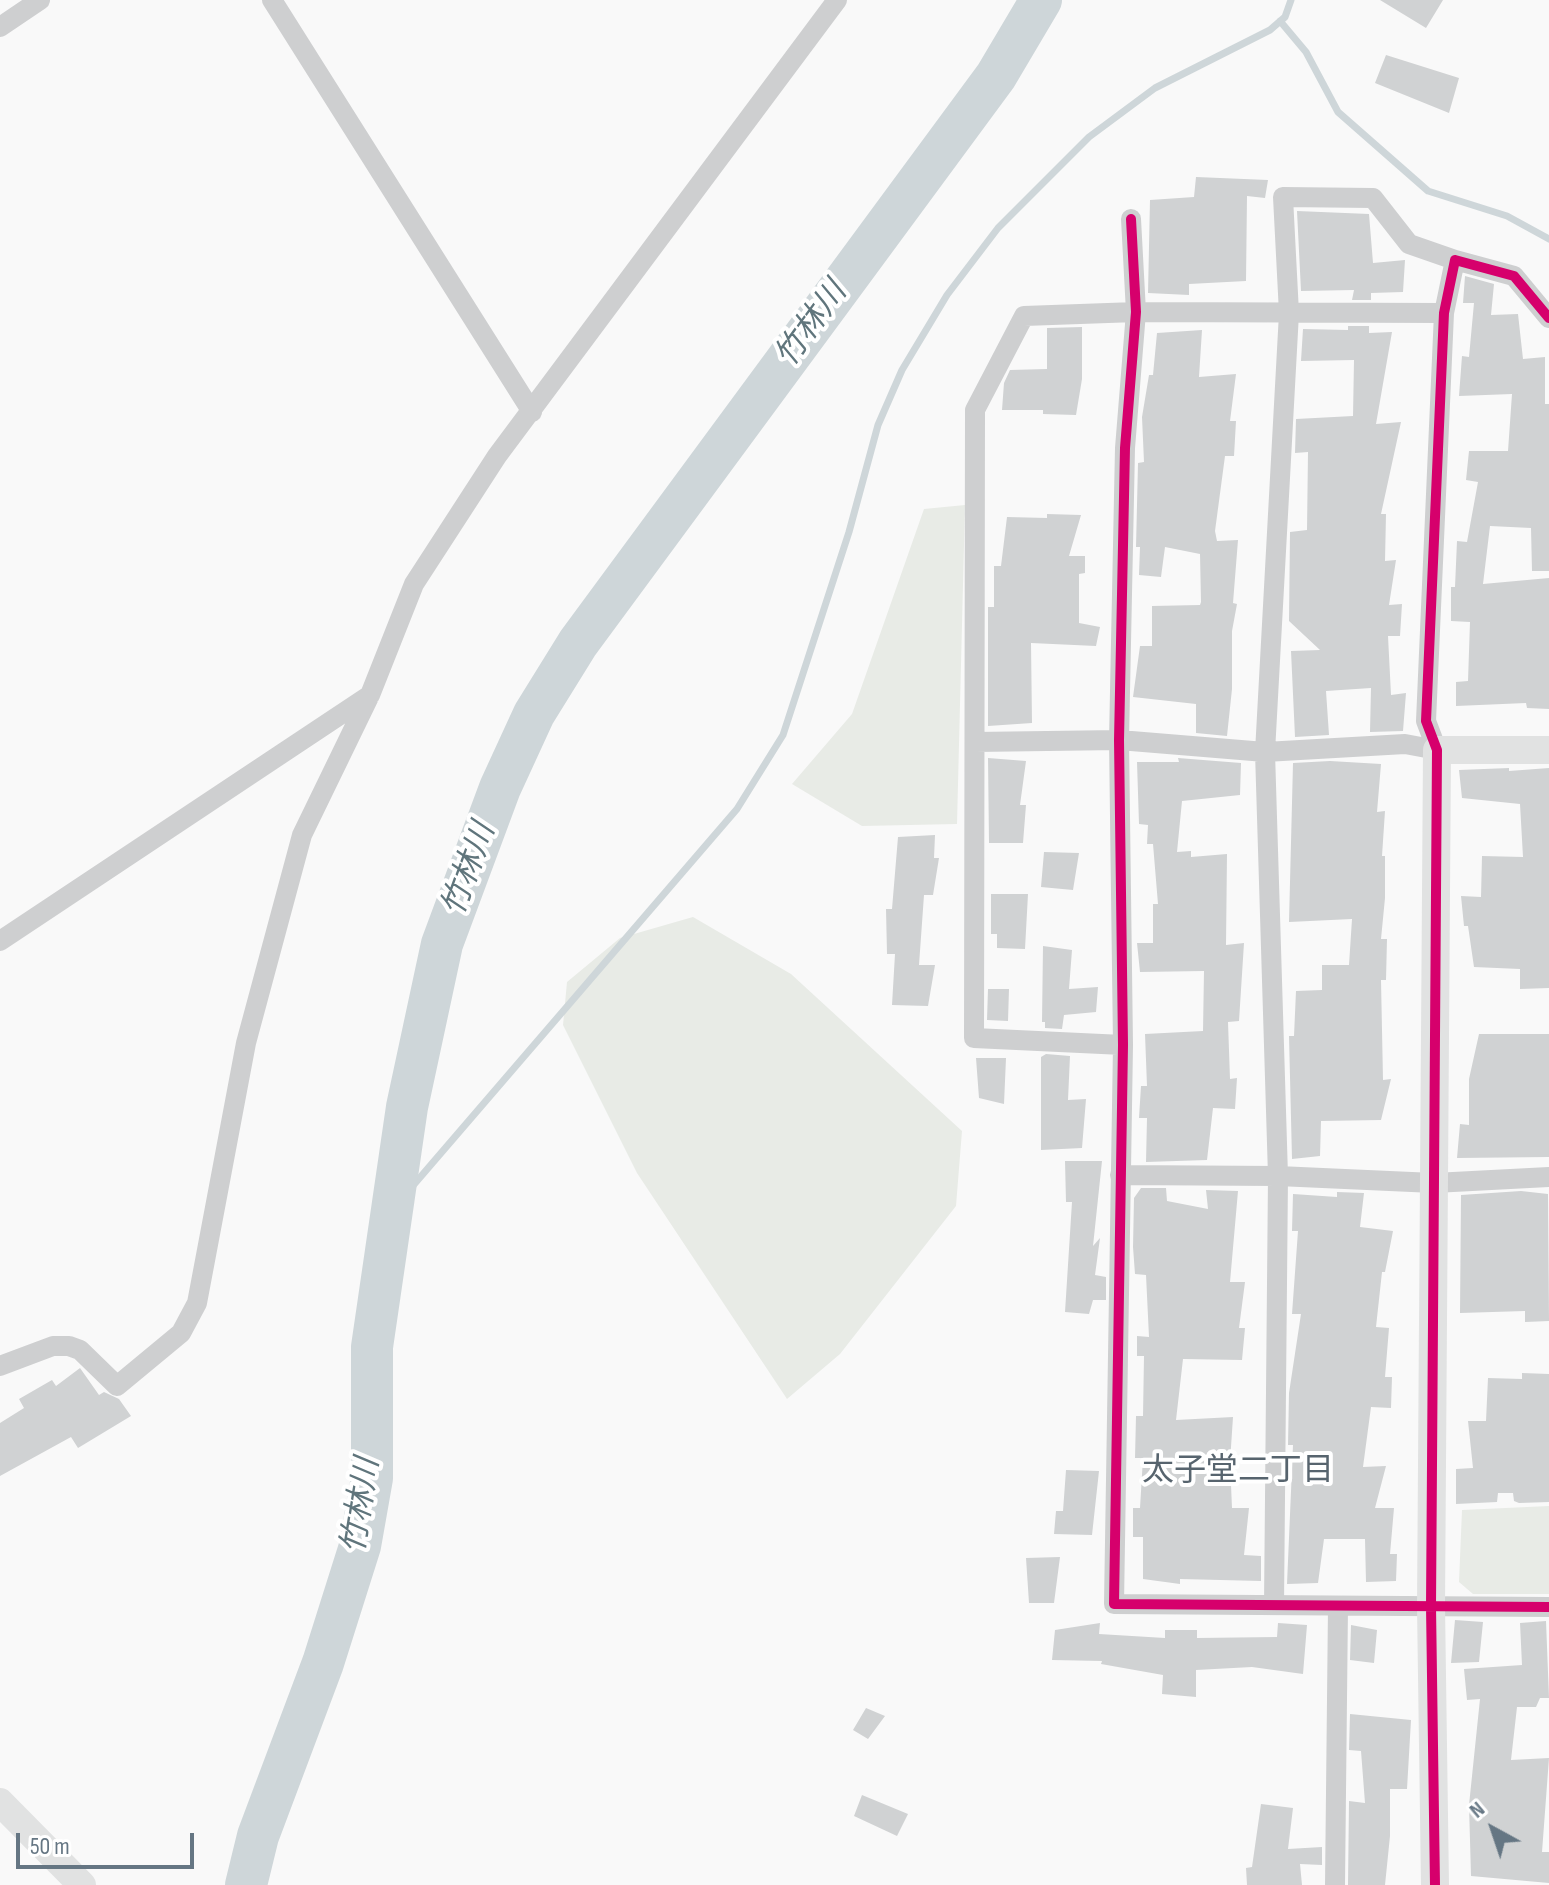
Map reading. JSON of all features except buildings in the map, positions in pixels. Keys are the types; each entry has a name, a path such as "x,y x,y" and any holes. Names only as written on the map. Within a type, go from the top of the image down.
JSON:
{"street":[{"path":"0,27 40,0"},
{"path":"272,0 532,412"},
{"path":"0,1366 53,1346 69,1346 80,1350 117,1386 181,1333 197,1303 246,1043 302,835 370,695 414,584 497,456 837,0"},
{"path":"1274,1605 1278,1176 1265,752 1289,313 1283,197 1373,198 1409,244 1514,276 1549,318"},
{"path":"1131,219 1136,312 1125,448 1119,740 1123,1045 1114,1604 1549,1607"},
{"path":"1435,1885 1431,1606 1437,750 1426,721 1444,313 1455,260"},
{"path":"1123,1045 974,1038 975,410 1024,316 1136,312 1444,313"},
{"path":"0,941 370,695"},
{"path":"975,742 1119,740 1265,752 1405,744 1437,750 1549,750"},
{"path":"1120,1175 1278,1176 1434,1183 1549,1177"},
{"path":"1335,1885 1338,1606"},
{"path":"0,1802 82,1885"}],"shaded area":[{"path":"965,505 957,824 862,826 792,784 852,714 924,509"},
{"path":"693,917 791,974 962,1131 956,1206 840,1354 787,1399 637,1173 563,1025 567,982 620,938"},
{"path":"1549,1506 1549,1594 1473,1594 1459,1582 1462,1510"}],"waterway":[{"name":"竹林川","path":"246,1885 258,1836 323,1663 360,1546 372,1478 372,1347 407,1107 442,944 500,788 534,714 578,643 996,76 1041,0"},
{"path":"392,1210 737,809 783,735 849,532 878,425 902,370 947,295 998,228 1089,137 1155,88 1270,30 1285,17 1291,0"},
{"path":"1280,21 1306,52 1338,112 1428,191 1507,216 1549,239"}],"cycle path":[{"path":"1131,219 1136,312 1125,448 1119,740 1123,1045 1114,1604 1549,1607"},
{"path":"1435,1885 1431,1606 1437,750 1426,721 1444,313 1455,260 1514,276 1549,318"}],"district":[{"name":"太子堂二丁目","path":"1238,1472"}]}
